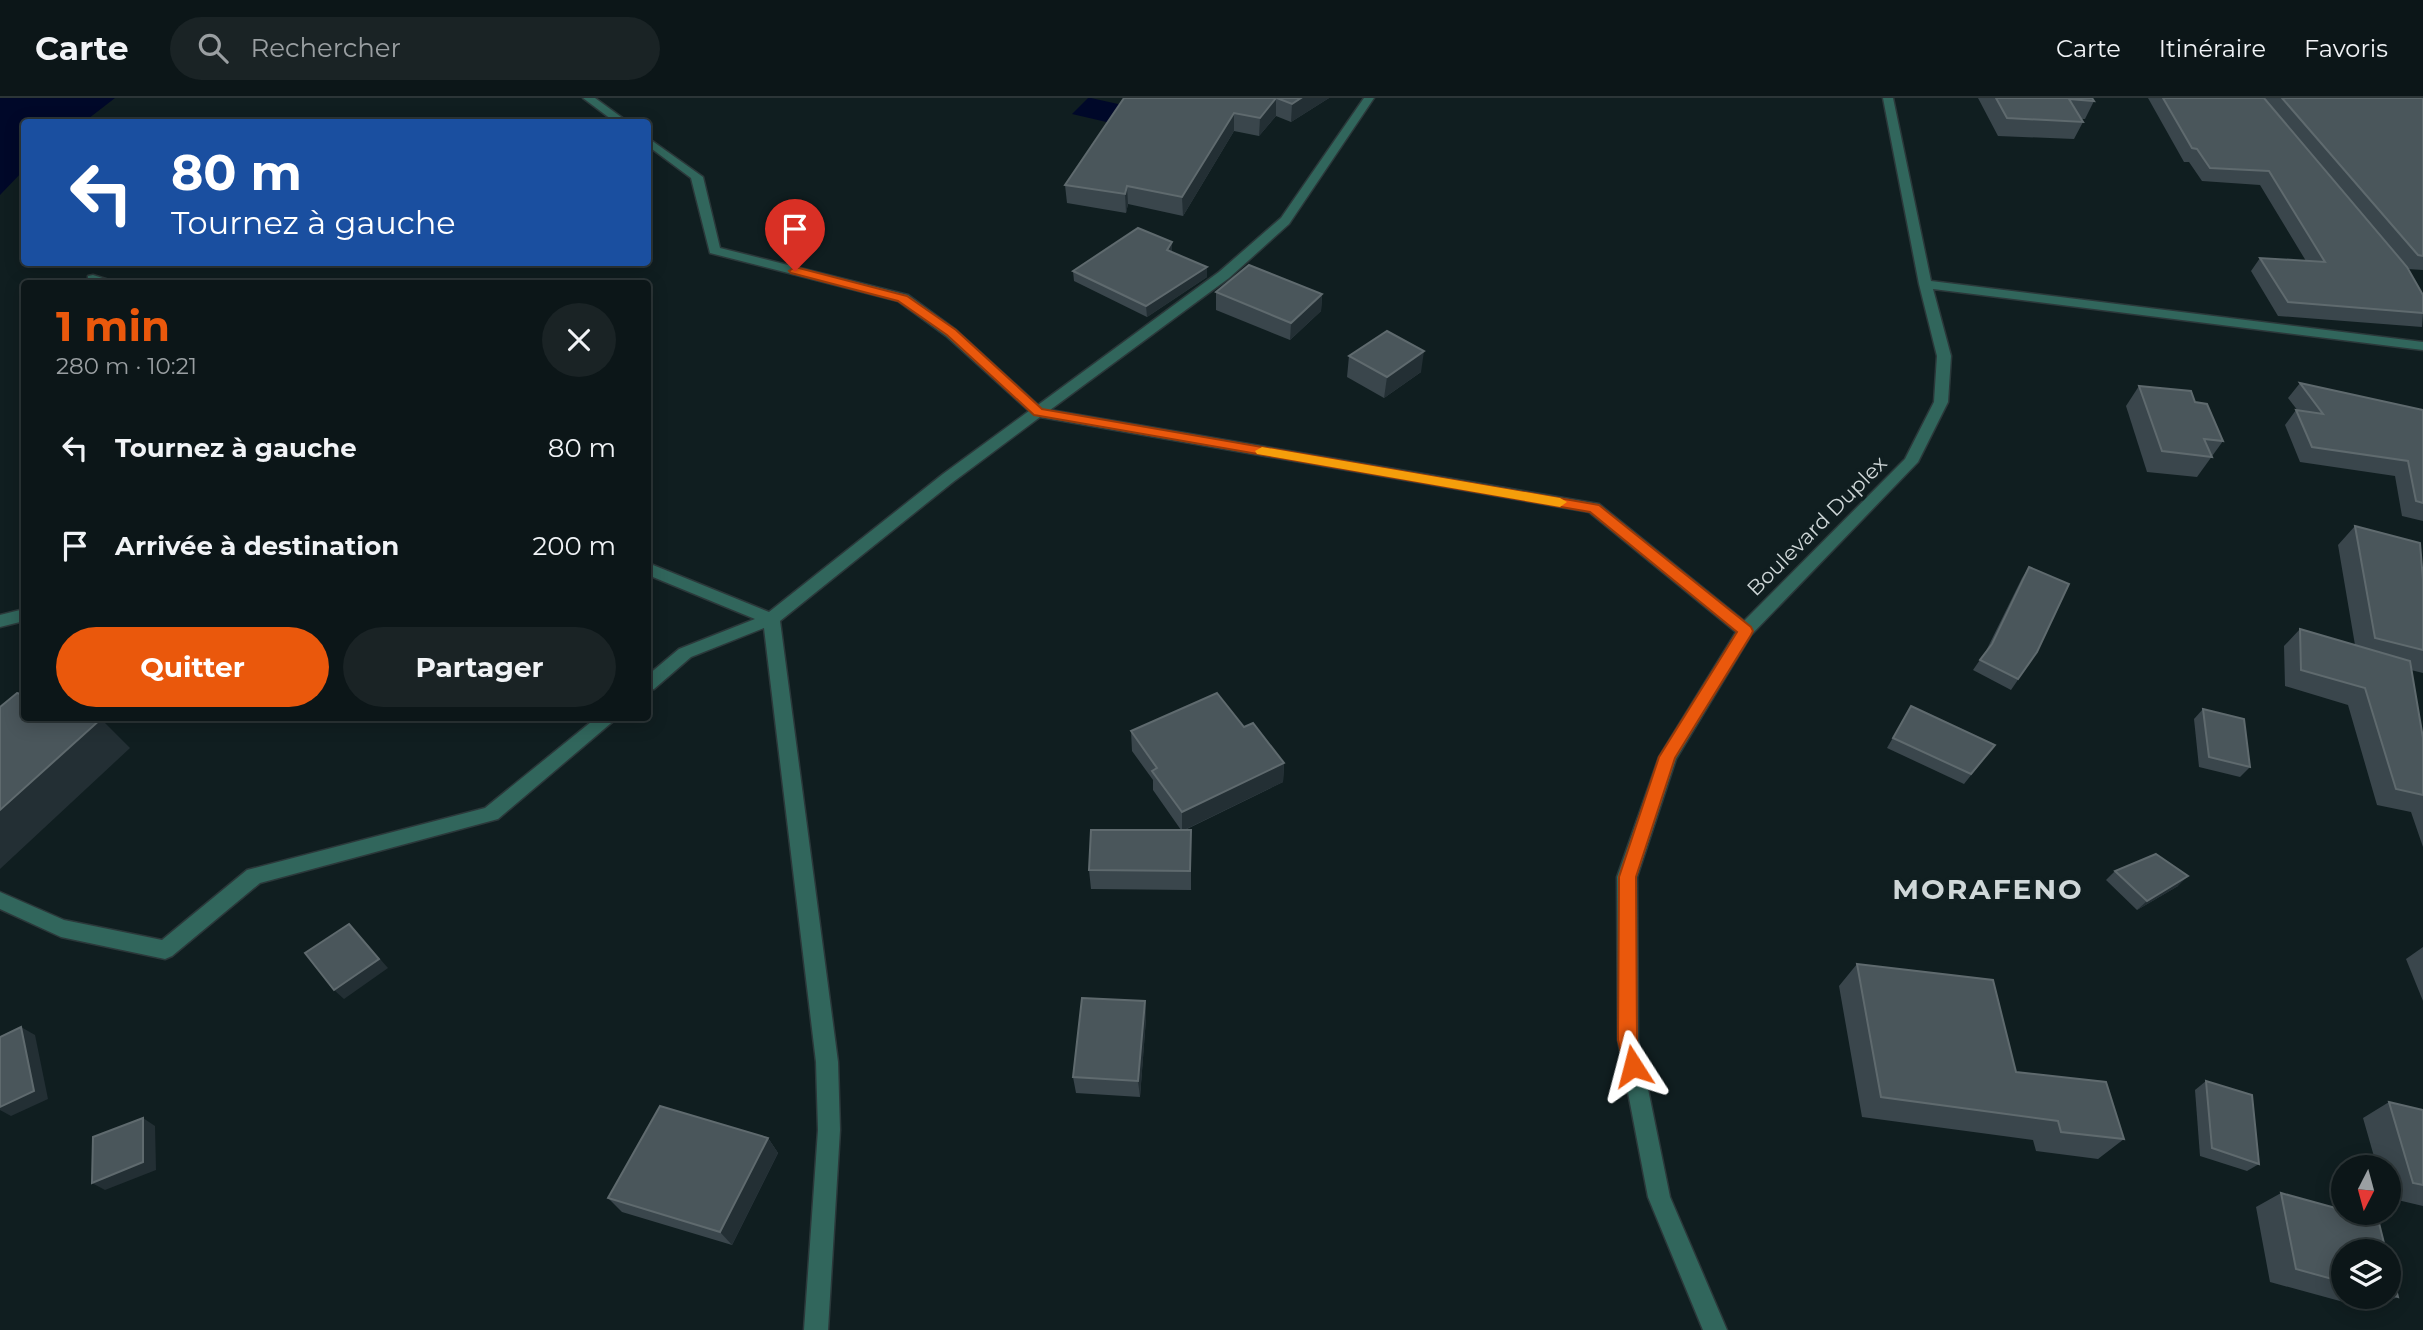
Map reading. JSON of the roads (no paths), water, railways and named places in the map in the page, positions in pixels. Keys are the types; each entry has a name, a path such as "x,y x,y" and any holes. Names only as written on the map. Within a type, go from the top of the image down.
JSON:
{"street":[{"path":"588,98 618,119"},
{"path":"651,681 685,653 771,619 948,478 1224,275 1285,220 1370,98"},
{"name":"Boulevard Duplex","path":"1715,1330 1659,1197 1628,1040 1628,877 1668,757 1745,631 1911,463 1941,402 1944,356 1925,284 1888,98"},
{"path":"651,143 697,177 714,250 903,298 951,333 1038,412 1594,508 1745,631"},
{"path":"1925,284 2423,346"},
{"path":"651,570 771,619"},
{"path":"0,621 21,616"},
{"path":"771,619 827,1062 830,1130 816,1330"},
{"path":"0,900 61,928 164,950 254,876 491,814 604,721"}],"water":[{"path":"0,98 115,98 88,119 21,119 21,173 0,195"},
{"path":"1088,98 1145,110 1128,127 1072,114"}],"district":[{"name":"MORAFENO","path":"1988,889"}]}
